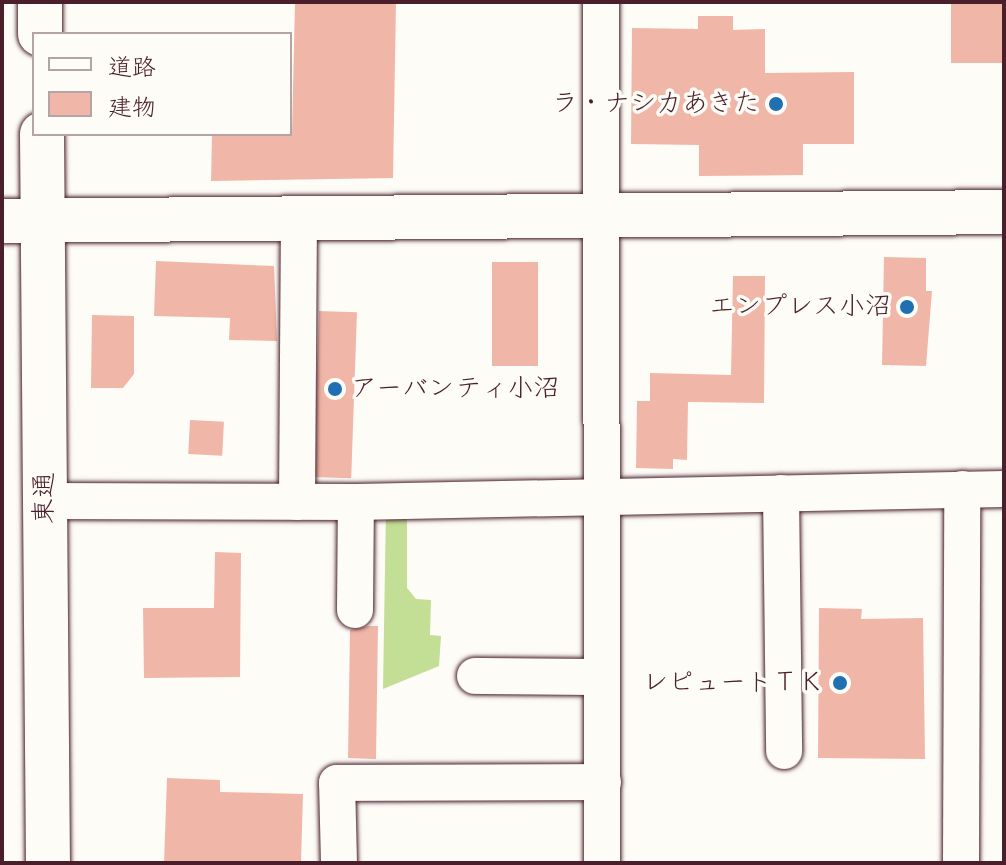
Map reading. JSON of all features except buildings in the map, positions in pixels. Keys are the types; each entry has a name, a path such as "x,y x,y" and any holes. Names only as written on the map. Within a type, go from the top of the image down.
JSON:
{"street":[{"path":"40,2 40,32"},
{"path":"601,2 602,863"},
{"name":"東通","path":"42,136 22,221 45,501 48,863"},
{"path":"22,221 1004,212"},
{"path":"297,502 299,219"},
{"path":"961,863 962,489"},
{"path":"45,501 356,502 1004,489"},
{"path":"781,493 784,751"},
{"path":"355,610 356,502"},
{"path":"475,676 602,677"},
{"path":"339,863 337,783 603,782"}],"green space":[{"path":"386,508 407,509 407,588 416,599 431,600 430,635 441,636 439,666 383,689"}],"place":[{"name":"ラ・ナシカあきた","path":"776,104"},
{"name":"エンプレス小沼","path":"907,307"},
{"name":"アーバンティ小沼","path":"335,389"},
{"name":"レピュートＴＫ","path":"840,683"}]}
